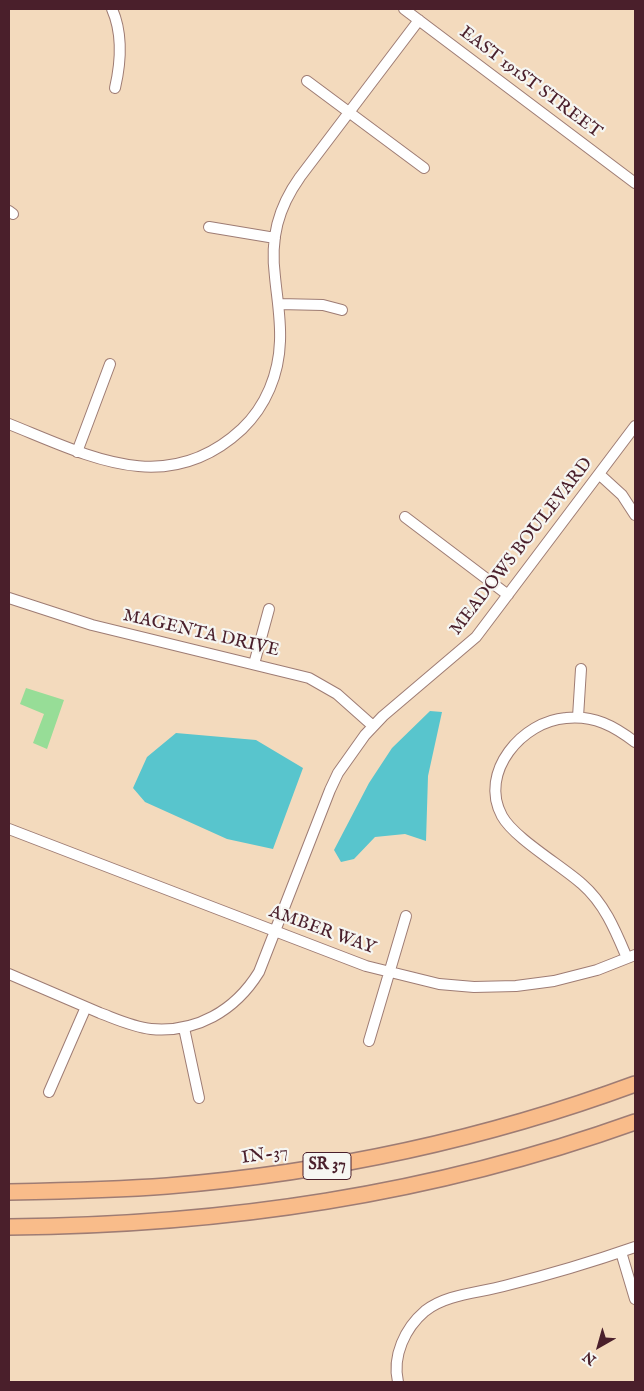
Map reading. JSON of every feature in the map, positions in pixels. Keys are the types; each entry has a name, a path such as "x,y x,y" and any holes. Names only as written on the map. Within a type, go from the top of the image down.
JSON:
{"highway":[{"name":"IN-37","path":"9,1192 111,1190 168,1186 326,1166 391,1154 500,1127 635,1084"},
{"name":"SR 37","path":"9,1227 115,1225 156,1222 231,1215 340,1200 433,1181 506,1162 577,1142 635,1122"}],"street":[{"path":"112,9 118,26 120,42 120,57 115,88"},
{"name":"EAST 191ST STREET","path":"404,9 635,183"},
{"path":"9,424 77,452 131,466 162,467 185,463 202,457 219,448 247,424 265,399 277,366 280,342 279,304 273,261 280,212 290,192 419,20"},
{"path":"307,81 424,168"},
{"path":"209,227 275,238"},
{"path":"279,304 323,305 342,310"},
{"path":"77,452 110,364"},
{"name":"MEADOWS BOULEVARD","path":"9,974 86,1007 122,1021 150,1029 184,1028 200,1023 225,1010 241,996 259,972 338,773 350,753 373,726 476,636 635,426"},
{"path":"599,474 622,495 635,515"},
{"path":"405,517 508,595"},
{"name":"MAGENTA DRIVE","path":"9,598 92,625 310,678 337,694 373,726"},
{"path":"254,664 269,609"},
{"path":"578,717 581,669"},
{"path":"631,956 594,896 582,884 507,824 497,804 496,784 503,761 518,740 528,731 544,722 557,718 578,717 594,719 620,730 635,742"},
{"name":"AMBER WAY","path":"9,829 366,966 439,984 474,987 516,986 554,981 576,976 631,956"},
{"path":"369,1041 406,916"},
{"path":"49,1092 86,1007"},
{"path":"184,1028 198,1098"},
{"path":"397,1379 396,1362 400,1348 410,1327 425,1310 446,1299 504,1286 635,1247"},
{"path":"620,1252 635,1299"}],"green space":[{"path":"26,688 64,700 47,749 33,743 44,714 20,704"}],"water":[{"path":"430,711 442,712 428,776 426,841 405,834 375,837 354,859 341,862 334,850 369,783 392,748"},
{"path":"176,733 256,740 303,768 273,849 227,839 145,802 133,788 147,757"}]}
